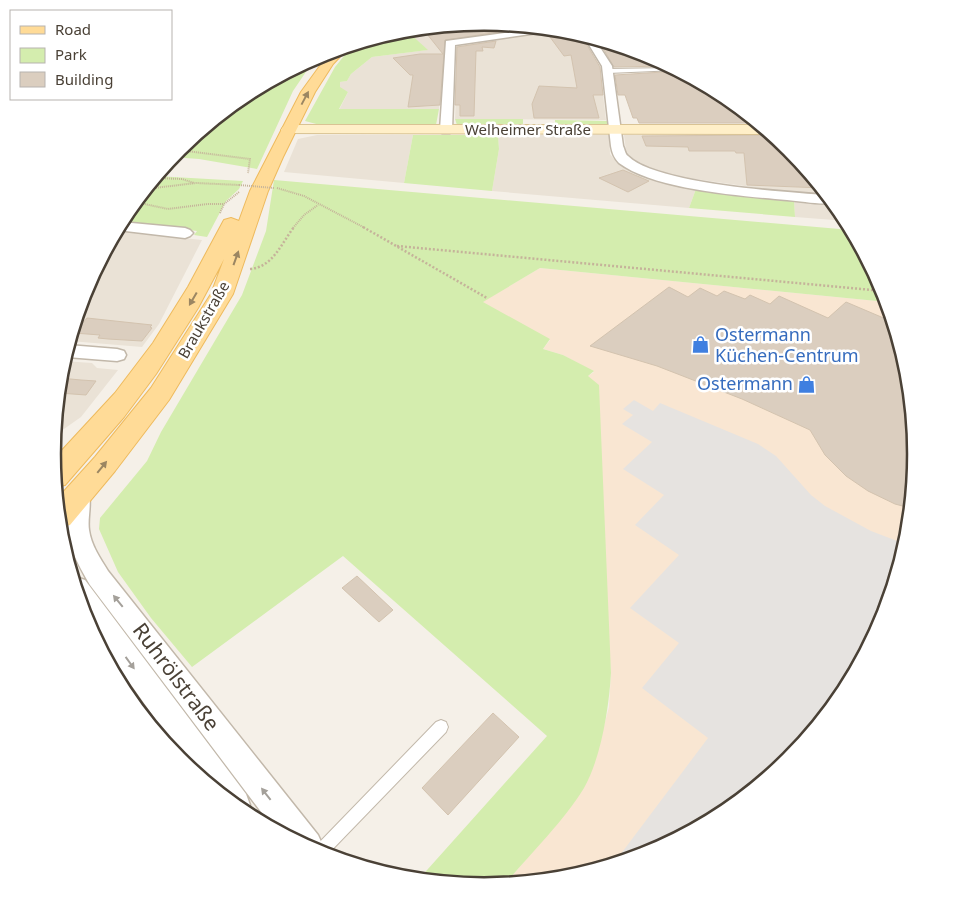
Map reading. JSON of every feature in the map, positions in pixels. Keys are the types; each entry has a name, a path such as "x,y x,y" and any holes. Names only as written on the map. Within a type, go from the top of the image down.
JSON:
{"main road":[{"name":"Braukstraße","path":"65,510 79,496 160,394 222,294 259,191 308,92 329,60"},
{"name":"Braukstraße","path":"62,469 133,387 191,302 216,256 294,91 309,69"}],"street":[{"path":"446,130 450,43 523,33"},
{"path":"594,46 608,70 620,156 635,167 654,175 694,184 755,193 820,198"},
{"name":"Welheimer Straße","path":"289,130 755,130"},
{"path":"127,227 185,233"},
{"path":"75,351 117,355"},
{"name":"Ruhrölstraße","path":"79,496 75,522 80,543 99,578 295,832"},
{"name":"Ruhrölstraße","path":"92,613 218,782"}],"lane":[{"path":"608,70 661,70"},
{"path":"325,846 441,726"}],"path":[{"path":"189,151 250,159 248,173 240,192 224,204 220,213"},
{"path":"163,178 182,179 196,183"},
{"path":"156,188 196,183 289,190 397,246 488,298"},
{"path":"144,204 168,209 207,204 224,204"},
{"path":"249,269 263,268 269,263 306,213 319,204"},
{"path":"397,246 874,290"}],"shaded area":[{"path":"456,32 514,32 445,42 439,109 339,110 348,92 339,88 340,82 347,81 351,74 372,57 427,50 414,37"},
{"path":"533,34 584,44 602,86 606,120 455,119 456,45"},
{"path":"317,135 413,135 404,183 284,172 298,139"},
{"path":"498,135 609,135 610,154 627,169 656,180 696,189 689,208 492,191 499,149"},
{"path":"624,135 762,135 802,175 817,194 772,190 667,175 631,159 626,150"},
{"path":"794,200 823,202 837,220 795,217"},
{"path":"124,232 202,240 159,324 142,347 77,342 93,292 118,243"},
{"path":"540,268 878,301 899,372 906,426 906,482 903,509 899,536 884,590 875,616 850,665 836,689 802,733 763,772 719,806 671,833 646,845 593,862 566,869 512,876 572,805 584,787 595,760 609,707 611,673 588,376 594,372 563,355 543,349 550,340 482,302"},
{"path":"72,362 92,363 97,368 118,370 81,417 62,430"},
{"path":"634,400 653,411 660,403 758,444 776,456 811,495 825,506 871,531 898,541 875,616 863,641 836,689 802,733 763,772 719,806 671,833 646,845 621,854 708,738 642,688 679,643 630,608 679,555 635,525 664,495 623,469 652,442 622,424 633,415 623,409"}],"green space":[{"path":"414,37 428,50 372,57 351,74 347,81 340,82 340,87 348,92 339,109 439,109 436,125 320,125 305,121 335,67 345,55"},
{"path":"307,70 293,91 257,169 182,158 205,136 249,102"},
{"path":"455,119 523,119 523,126 457,125"},
{"path":"555,120 607,121 607,125 555,126"},
{"path":"413,135 498,135 499,149 492,191 404,183"},
{"path":"165,177 243,181 239,189 226,201 207,237 194,235 197,231 130,223"},
{"path":"274,180 842,229 875,292 878,301 540,268 483,302 550,339 543,349 563,355 594,371 588,376 599,385 611,673 603,732 595,762 584,788 557,825 512,876 456,876 425,872 547,736 343,556 192,667 151,618 118,572 99,529 100,518 147,461 161,432 242,295 266,231"},
{"path":"696,189 794,200 795,217 689,208"}],"building":[{"path":"456,32 499,32 445,40 440,105 408,107 413,75 410,75 393,58 420,54 443,54 428,35"},
{"path":"550,37 587,44 600,67 603,95 593,95 599,118 534,118 532,104 539,86 577,88 571,55 564,56"},
{"path":"496,41 494,48 482,47 483,51 476,51 474,116 460,116 460,105 455,105 457,47"},
{"path":"604,49 653,66 614,67"},
{"path":"665,72 719,102 746,123 639,123 637,118 633,118 625,95 618,95 615,75"},
{"path":"762,135 783,155 812,188 747,185 744,153 736,153 735,151 689,151 688,147 646,146 642,136"},
{"path":"623,170 649,181 628,192 599,178"},
{"name":"Ostermann","path":"669,287 688,297 700,288 717,296 724,291 745,299 750,295 770,304 779,296 828,318 846,302 884,318 899,372 906,426 907,454 903,506 868,491 846,476 825,455 810,430 742,399 657,366 590,346"},
{"path":"87,318 152,325 150,327 152,328 142,341 98,338 100,335 79,333 82,323"},
{"path":"68,379 96,381 86,395 66,394"},
{"path":"357,576 393,610 379,622 342,588"},
{"path":"493,713 519,737 448,815 422,788"}],"place":[{"name":"Ostermann Küchen-Centrum","path":"701,345"},
{"name":"Ostermann","path":"807,384"}]}
